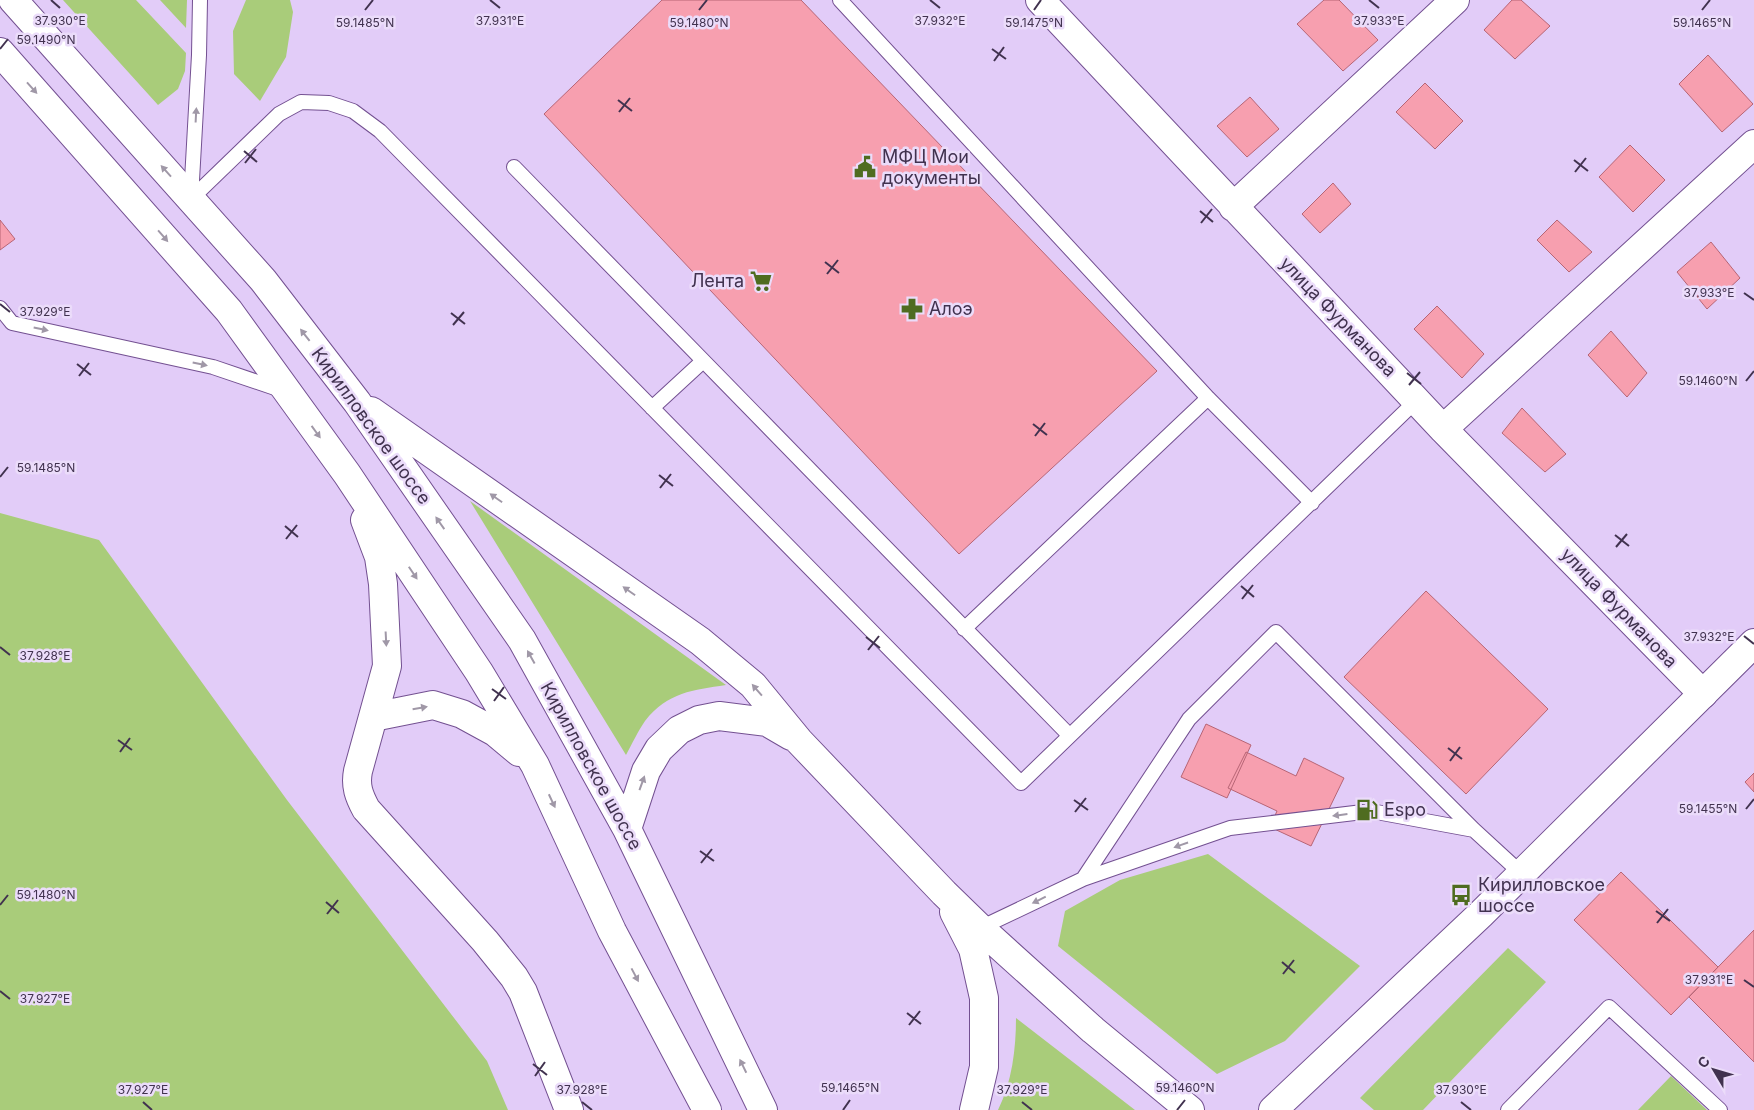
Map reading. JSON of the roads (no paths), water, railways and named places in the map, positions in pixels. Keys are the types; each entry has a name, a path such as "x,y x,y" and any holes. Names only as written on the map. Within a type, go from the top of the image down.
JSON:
{"main road":[{"name":"Кирилловское шоссе","path":"13,0 263,280 356,402 522,640 627,829 763,1110"},
{"name":"улица Фурманова","path":"1040,0 1443,429 1703,694"},
{"path":"1233,207 1455,0"},
{"path":"0,52 228,311 347,474 479,672 535,765 612,932 707,1110"},
{"path":"1443,429 1754,144"},
{"path":"356,402 700,641 753,685 799,741 944,893 1093,1030 1190,1110"},
{"path":"347,474 379,557 383,584 387,666 356,781 361,800 366,809 485,941 514,977 523,992 569,1110"},
{"path":"1273,1110 1522,874 1754,643"},
{"path":"372,717 432,706 462,714 496,732 535,765"},
{"path":"627,829 646,771 660,749 678,730 699,720 719,716 767,722 799,741"},
{"path":"944,893 973,948 984,998 984,1067 974,1110"}],"lane":[{"path":"191,199 200,0"},
{"path":"840,0 1208,398 1312,503"},
{"path":"191,199 279,114 301,102 329,103 353,111 380,131 1021,783 1417,400"},
{"path":"514,167 1069,735"},
{"path":"0,308 12,323 213,367 287,392"},
{"path":"652,408 703,361"},
{"path":"964,629 1208,398"},
{"path":"1083,879 1189,718 1276,632 1474,830 1522,874"},
{"path":"980,928 1083,879 1230,828 1371,811 1474,830"},
{"path":"1508,1110 1609,1007 1720,1110"}],"place":[{"name":"МФЦ Мои документы","path":"865,167"},
{"name":"Лента","path":"761,281"},
{"name":"Алоэ","path":"912,309"},
{"name":"Espo","path":"1367,810"},
{"name":"Кирилловское шоссе","path":"1461,895"}]}
